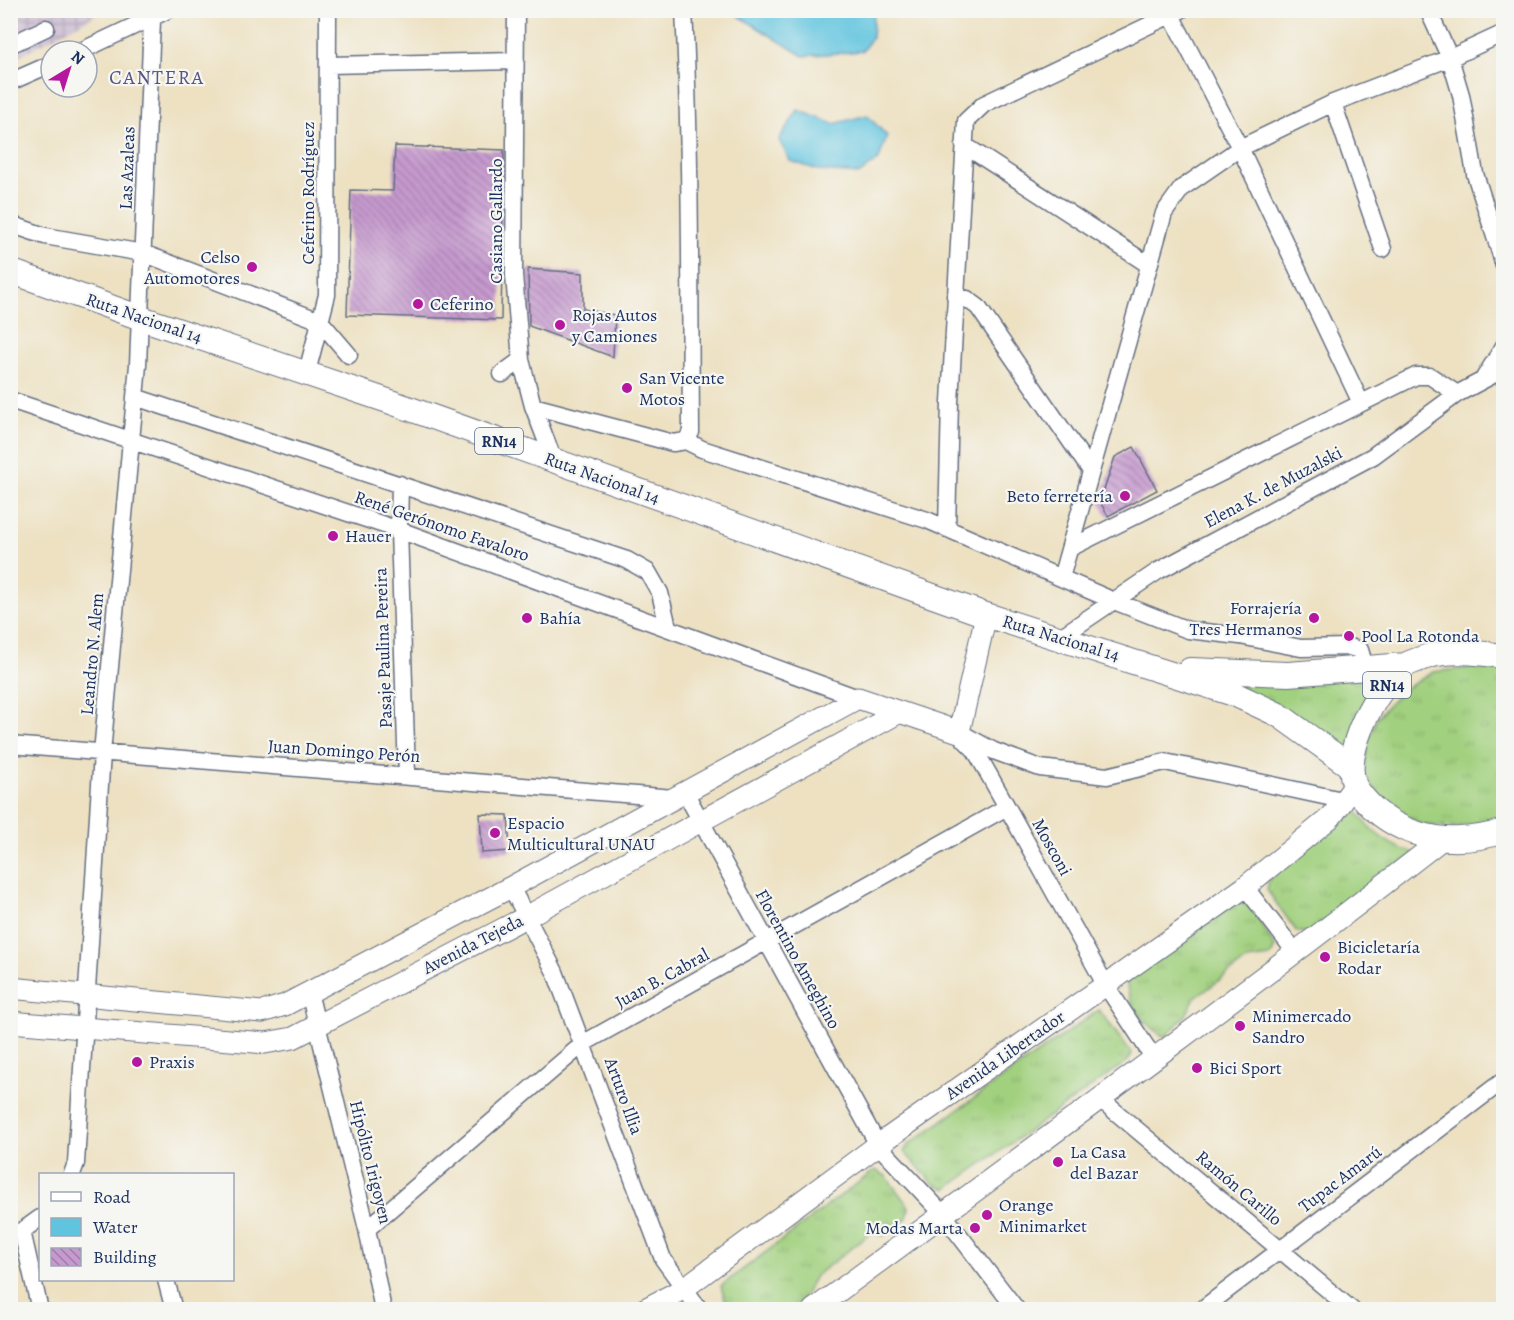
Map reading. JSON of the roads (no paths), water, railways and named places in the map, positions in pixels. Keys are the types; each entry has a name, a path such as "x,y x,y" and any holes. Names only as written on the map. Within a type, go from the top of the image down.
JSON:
{"highway":[{"name":"Ruta Nacional 14","path":"10,271 141,318 307,372 986,615 1234,693 1279,716 1390,823 1416,834 1441,840 1500,837"},
{"name":"Ruta Nacional 14","path":"1349,784 1365,719 1392,678 1406,665 1427,656 1449,652 1503,656"},
{"name":"Ruta Nacional 14","path":"1161,669 1288,674 1406,665"}],"main road":[{"path":"858,698 959,732 986,615"},
{"name":"Avenida Tejeda","path":"10,988 262,1012 285,1005 511,887 858,698"},
{"name":"Avenida Tejeda","path":"10,1022 265,1043 293,1038 526,917 900,712"},
{"name":"Avenida Libertador","path":"643,1310 683,1289 878,1145 1245,887 1331,817 1349,784"},
{"path":"813,1310 1099,1098 1155,1060 1441,840"}],"street":[{"path":"99,43 152,20 168,10"},
{"name":"Ceferino Rodríguez","path":"307,372 327,295 328,10"},
{"name":"Casiano Gallardo","path":"516,10 514,275 520,360 533,406 554,461"},
{"path":"684,10 689,99 690,432 686,441"},
{"path":"1428,10 1450,58 1461,95 1475,174 1503,265"},
{"path":"947,529 956,296 966,121 984,104 1176,13 1361,403"},
{"name":"Las Azaleas","path":"141,318 152,20"},
{"path":"10,45 46,28"},
{"path":"1061,579 1164,213 1182,188 1240,148 1333,103 1450,58 1503,33"},
{"path":"328,65 516,61"},
{"path":"10,82 39,69"},
{"path":"1333,103 1383,249"},
{"path":"964,145 1149,265"},
{"path":"10,224 45,236 143,253 321,321 349,355"},
{"path":"956,296 968,299 978,307 1092,471"},
{"name":"Leandro N. Alem","path":"83,1027 102,753 141,318"},
{"path":"1484,379 1503,346"},
{"path":"502,374 520,360"},
{"name":"Elena K. de Muzalski","path":"1059,638 1158,571 1373,456 1457,394 1503,369"},
{"path":"1070,548 1416,376 1430,376 1457,394"},
{"path":"135,397 627,560 648,572 660,593 668,627"},
{"name":"René Gerónomo Favaloro","path":"10,400 399,530 858,698"},
{"path":"533,406 673,443 686,441 702,449 947,529 1113,601 1188,630 1240,636 1301,648 1349,647 1360,650 1365,667"},
{"name":"Pasaje Paulina Pereira","path":"400,484 399,530 407,775"},
{"path":"959,732 994,752 1040,768 1107,776 1165,762 1349,784"},
{"name":"Mosconi","path":"959,732 975,750 1105,984 1155,1060"},
{"name":"Juan Domingo Perón","path":"10,745 680,795"},
{"name":"Florentino Ameghino","path":"680,795 702,822 878,1145 943,1214 1017,1310"},
{"name":"Juan B. Cabral","path":"367,1229 584,1043 1007,807"},
{"name":"Arturo Illia","path":"511,887 555,972 584,1043 663,1259 700,1310"},
{"path":"1245,887 1296,953"},
{"name":"Hipólito Irigoyen","path":"309,992 367,1229 383,1310"},
{"path":"72,1173 76,1163 83,1027"},
{"name":"Tupac Amarú","path":"1201,1310 1503,1080"},
{"name":"Ramón Carillo","path":"1099,1098 1352,1310"},
{"path":"39,1219 16,1232 40,1310"},
{"path":"166,1281 174,1310"}],"water":[{"path":"731,11 874,11 872,38 862,51 803,56"},
{"path":"798,110 834,124 867,115 887,136 879,159 860,174 821,171 790,161 779,140"}],"place":[{"name":"Celso Automotores","path":"252,267"},
{"name":"Ceferino","path":"418,304"},
{"name":"Rojas Autos y Camiones","path":"560,325"},
{"name":"San Vicente Motos","path":"627,388"},
{"name":"Beto ferretería","path":"1125,496"},
{"name":"Hauer","path":"333,536"},
{"name":"Bahía","path":"527,618"},
{"name":"Forrajería Tres Hermanos","path":"1314,618"},
{"name":"Pool La Rotonda","path":"1349,636"},
{"name":"Espacio Multicultural UNAU","path":"495,833"},
{"name":"Bicicletaría Rodar","path":"1325,957"},
{"name":"Minimercado Sandro","path":"1240,1026"},
{"name":"Praxis","path":"137,1062"},
{"name":"Bici Sport","path":"1197,1068"},
{"name":"La Casa del Bazar","path":"1058,1162"},
{"name":"Orange Minimarket","path":"987,1215"},
{"name":"Modas Marta","path":"975,1228"}],"district":[{"name":"CANTERA","path":"157,77"}]}
